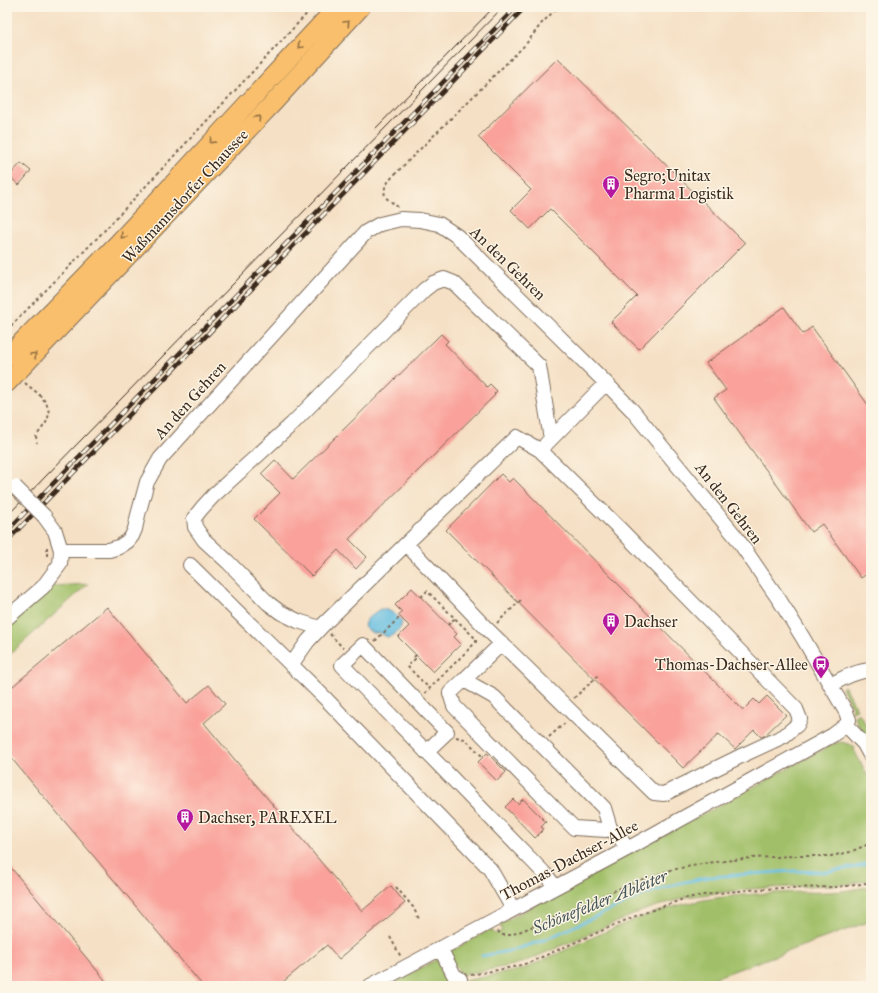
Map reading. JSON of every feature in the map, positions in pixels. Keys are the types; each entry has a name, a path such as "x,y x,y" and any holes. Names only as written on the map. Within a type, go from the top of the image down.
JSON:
{"main road":[{"name":"Waßmannsdorfer Chaussee","path":"7,357 116,244 337,7"},
{"name":"Waßmannsdorfer Chaussee","path":"11,379 274,102 361,7"}],"street":[{"name":"An den Gehren","path":"61,550 109,550 120,547 128,541 135,528 147,482 160,459 366,232 380,224 401,219 420,220 439,224 457,236 632,410 736,537 780,601 831,685 846,712 849,720 846,725"},
{"path":"321,627 298,621 280,612 268,603 204,540 195,527 194,518 213,496 292,424 424,290 433,283 444,279 454,283 539,366 551,439"},
{"path":"540,450 606,383"},
{"path":"291,665 308,641 321,627 406,544 517,437 540,450 620,529 796,709 800,719 797,725 784,736 664,794 654,793 485,627 406,544"},
{"path":"7,618 43,587 60,564 61,550 55,531 44,516 11,484"},
{"path":"190,565 331,705 490,869 513,909"},
{"path":"502,643 450,693 454,706 574,828 606,830 610,828"},
{"path":"426,752 447,732 363,645 342,665 426,752 547,876 555,887"},
{"path":"831,685 842,678 861,671 871,670"},
{"path":"464,680 494,697 604,808 610,828 621,839 627,849"},
{"path":"846,725 864,744 871,757"},
{"name":"Thomas-Dachser-Allee","path":"370,986 627,849 833,735 846,725"},
{"path":"440,948 454,975 460,979"}],"path":[{"path":"7,330 103,232 313,7"},
{"path":"401,219 399,207 385,197 385,186 393,176 526,44 541,24 558,7"},
{"path":"11,379 44,400 49,408 47,421 36,437 37,443"},
{"path":"46,542 48,557 46,563"},
{"path":"417,701 476,642 476,638 427,591 421,597"},
{"path":"470,632 498,622 522,599"},
{"path":"379,638 400,617"},
{"path":"448,625 455,618"},
{"path":"321,627 351,657"},
{"path":"416,655 414,658 415,659 407,666 430,689"},
{"path":"443,735 464,738 483,758"},
{"path":"498,931 501,935 511,935 549,920 634,882 671,870 707,863 751,858 831,856 850,852 871,843"},
{"path":"460,979 468,975 528,963 633,916 686,898 748,890 836,887 871,882"},
{"path":"396,887 413,907 420,921"},
{"path":"390,937 401,958"}],"green space":[{"path":"88,584 7,657 7,626 52,586"},
{"path":"844,686 857,709 852,712 853,709 842,688"},
{"path":"859,713 871,735 871,739 867,740 854,716"},
{"path":"840,742 855,748 854,750 871,782 871,880 848,884 750,889 686,897 642,911 524,962 462,975 446,954 491,929 495,934 502,931 500,924 831,745"},
{"path":"871,886 871,921 692,986 461,986 464,981 528,967 614,928 659,911 682,905 704,900 741,895 837,891"},
{"path":"438,959 456,984 455,986 387,986"}],"water":[{"path":"380,609 392,612 402,621 401,627 394,635 387,637 380,633 372,633 364,626 368,618"}],"building":[{"name":"Segro;Unitax Pharma Logistik","path":"558,58 745,243 639,349 611,322 637,296 550,209 530,229 511,210 531,190 478,137"},
{"path":"21,163 31,171 19,185 9,176"},
{"path":"784,307 803,334 812,327 871,409 871,571 861,578 822,524 811,532 714,398 726,390 706,363"},
{"path":"441,334 448,341 445,344 487,387 490,384 497,391 494,394 495,395 349,539 367,557 356,569 338,550 312,576 254,519 280,493 261,474 275,460 293,479"},
{"name":"Dachser","path":"501,474 509,482 513,478 743,710 754,699 759,704 767,696 786,715 764,736 761,737 754,730 735,749 719,734 683,768 446,530"},
{"path":"412,588 457,634 454,637 461,644 433,672 398,637 409,626 398,615 402,612 395,605"},
{"name":"Dachser, PAREXEL","path":"107,607 187,703 209,685 225,704 204,723 362,911 391,886 405,903 339,959 327,945 278,986 203,986 7,753 7,691"},
{"path":"487,753 506,772 497,781 478,762"},
{"path":"513,799 518,804 523,799 546,822 541,827 544,829 535,838 505,807"},
{"path":"7,863 110,986 7,986"}],"waterway":[{"name":"Schönefelder Ableiter","path":"482,956 514,950 544,940 648,893 680,883 710,877 793,871 826,872 857,867 871,862"}],"tram line":[{"path":"375,129 494,7"},
{"path":"7,516 503,7"}],"railway":[{"path":"7,531 516,7"},
{"path":"7,541 525,7"}],"place":[{"name":"Segro;Unitax Pharma Logistik","path":"611,199"},
{"name":"Dachser","path":"611,636"},
{"name":"Thomas-Dachser-Allee","path":"821,679"},
{"name":"Dachser, PAREXEL","path":"185,832"}]}
